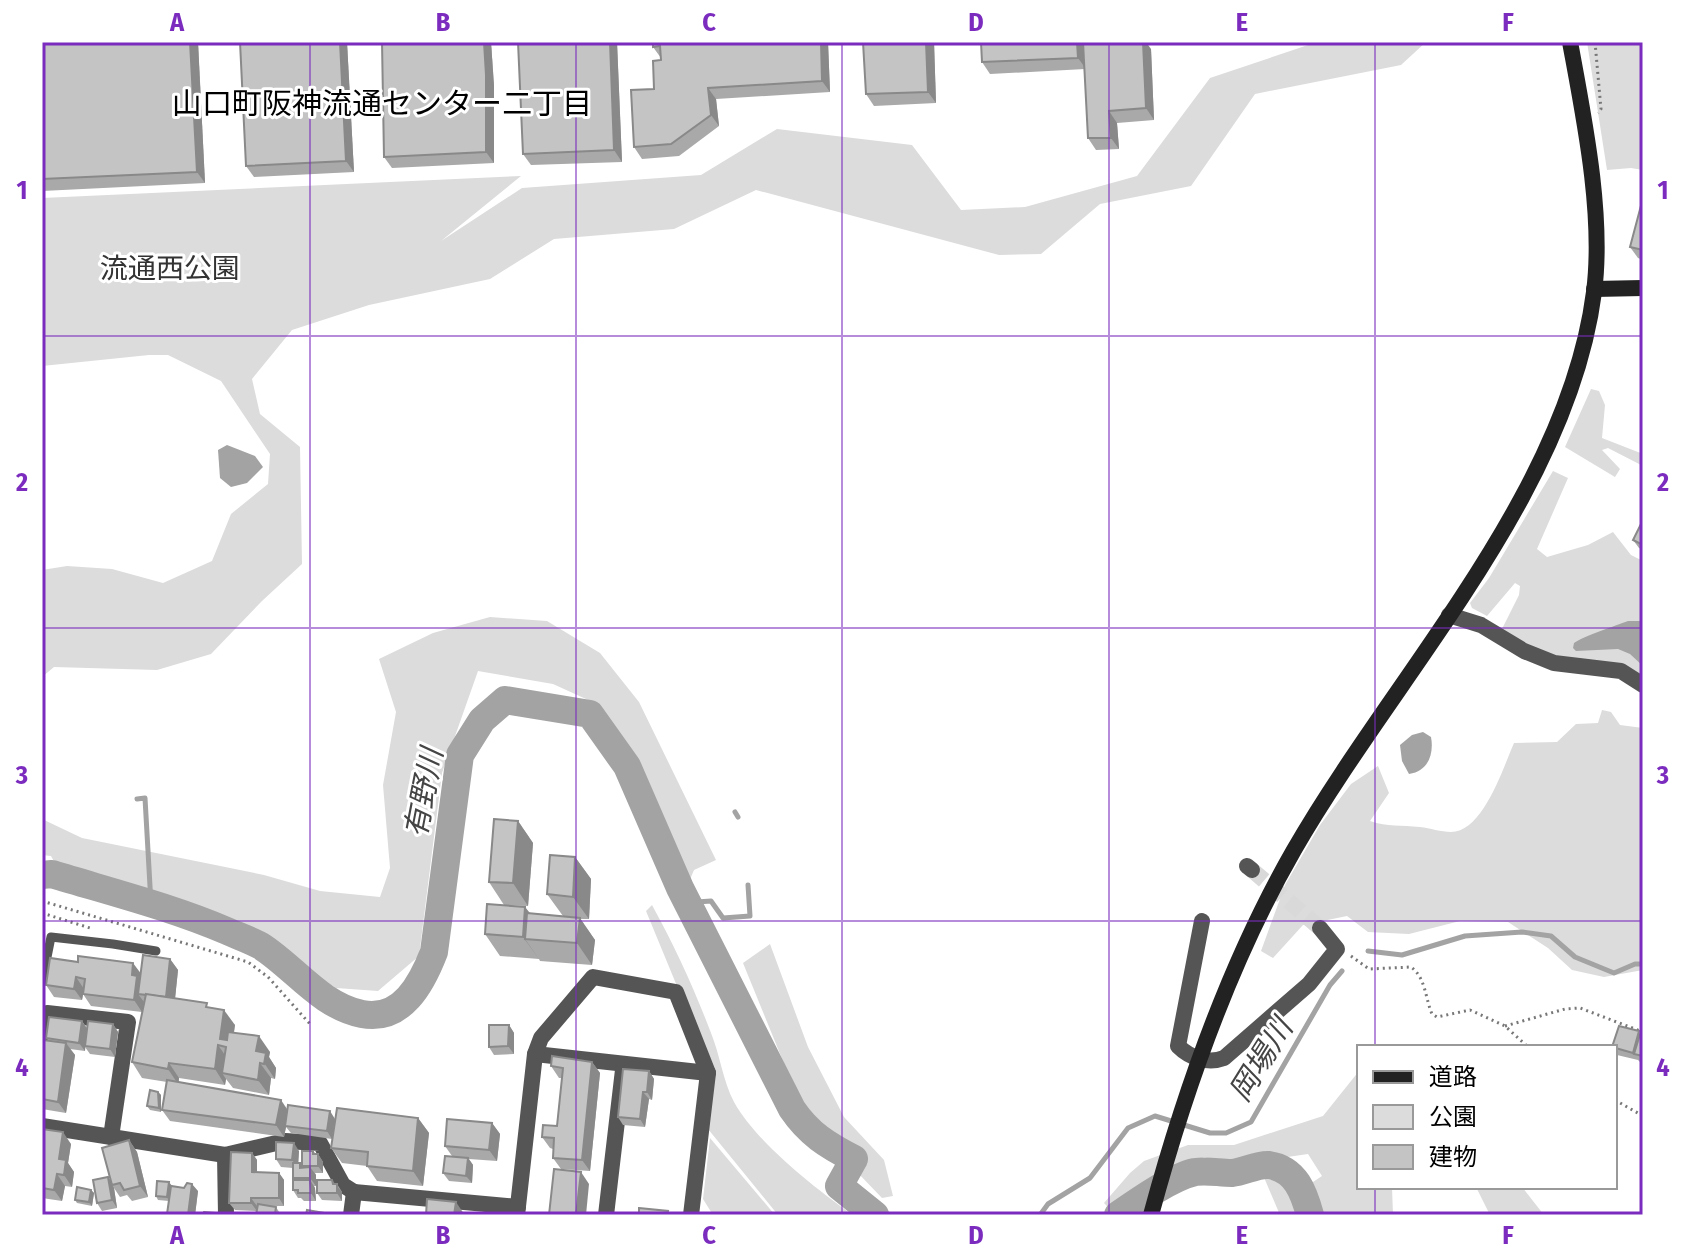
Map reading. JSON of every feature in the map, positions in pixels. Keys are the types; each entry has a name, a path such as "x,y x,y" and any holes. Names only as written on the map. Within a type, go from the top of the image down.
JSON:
{"street":[{"path":"1151,1215 1199,1059 1243,954 1295,849 1518,505 1552,435 1578,366 1594,289 1594,216 1584,120 1570,42"},
{"path":"1594,289 1643,288"},
{"path":"1449,615 1481,625 1524,651 1554,663 1621,671 1643,685"},
{"path":"1202,921 1178,1046 1199,1059 1214,1062 1224,1058 1309,984 1337,949 1320,928"},
{"path":"42,1126 225,1155 285,1141 320,1143 343,1185 354,1192 517,1211 535,1054 541,1038 593,977 676,992 708,1073 691,1215"},
{"path":"42,1046 45,1010 128,1022 111,1137"},
{"path":"535,1054 708,1073"},
{"path":"606,1215 624,1064"},
{"path":"225,1155 226,1215"},
{"path":"351,1215 354,1192"}],"lane":[{"path":"42,982 51,937 156,951"}],"path":[{"path":"1584,120 1592,120 1601,109 1595,42"},
{"path":"42,901 248,962 268,977 310,1024"},
{"path":"42,913 111,934 113,944"},
{"path":"1357,960 1369,969 1415,969 1422,977 1432,1014 1437,1017 1470,1010 1505,1026 1526,1045"},
{"path":"1505,1026 1565,1009 1580,1008 1643,1032"},
{"path":"1617,1101 1643,1116"}],"green space":[{"name":"流通西公園","path":"1317,42 1426,42 1401,65 1255,94 1191,186 1100,204 1041,254 999,255 756,190 674,229 554,239 490,279 369,305 292,330 252,379 260,414 300,447 302,564 211,654 157,670 54,667 42,677 42,570 67,566 112,569 163,583 212,561 231,514 268,484 270,454 221,381 168,355 42,366 42,198 521,176 441,241 522,188 701,175 777,129 912,145 961,210 1025,207 1137,176 1210,78"},
{"path":"1587,42 1643,42 1643,170 1607,170"},
{"path":"1591,389 1599,391 1605,405 1602,438 1643,454 1643,466 1608,448 1602,450 1620,469 1615,477 1565,447"},
{"path":"1553,471 1568,478 1537,549 1547,557 1588,545 1613,532 1631,555 1643,561 1643,627 1630,648 1643,656 1643,678 1556,658 1501,631 1519,595 1520,586 1515,583 1487,616 1472,608 1470,603 1489,578"},
{"path":"490,617 547,621 600,653 639,702 716,860 694,870 688,884 627,753 597,704 553,684 478,671 442,773 419,956 378,991 336,988 287,956 194,904 57,867 51,856 42,855 42,819 82,838 264,875 320,891 380,897 390,868 383,785 396,712 379,659 433,633"},
{"path":"1602,710 1611,712 1620,725 1643,728 1643,970 1604,977 1572,970 1548,948 1508,922 1460,921 1409,934 1368,932 1347,916 1303,925 1273,958 1261,951 1285,885 1320,825 1351,784 1378,766 1389,793 1370,821 1447,832 1462,829 1473,822 1490,797 1514,743 1557,742 1576,724 1598,723"},
{"path":"652,905 698,1000 734,1102 772,1148 853,1215 778,1215 708,1129 712,1071 646,911"},
{"path":"770,944 808,1047 844,1117 884,1160 893,1196 882,1198 807,1120 743,963"},
{"path":"1357,1074 1357,1189 1392,1189 1393,1215 1280,1215 1263,1175 1289,1167 1310,1184 1322,1176 1308,1154 1232,1165 1204,1157 1113,1212 1104,1203 1144,1161 1188,1145 1234,1145 1323,1116"},
{"path":"710,1138 775,1215 713,1215 703,1199"},
{"path":"1477,1189 1524,1189 1544,1215 1490,1215"}],"shaded area":[{"path":"227,445 255,456 263,467 247,483 231,487 220,478 218,450"},
{"path":"1628,621 1643,621 1643,666 1630,654 1618,649 1576,651 1573,648 1579,640"},
{"path":"1423,732 1431,737 1431,755 1426,765 1409,774 1402,761 1400,745 1412,735"}],"building":[{"path":"42,42 190,42 197,172 42,179"},
{"path":"240,42 340,42 346,161 246,166"},
{"path":"382,42 484,42 486,152 384,157"},
{"path":"518,42 610,42 614,150 523,154"},
{"path":"653,42 821,42 822,81 708,88 711,115 671,144 634,147 631,90 654,89 653,61 661,60 660,46 653,47"},
{"path":"863,42 926,42 928,92 866,94"},
{"path":"981,42 1077,42 1078,58 982,62"},
{"path":"1083,42 1143,42 1146,108 1109,111 1111,138 1088,138"},
{"path":"1643,198 1643,250 1630,247"},
{"path":"1643,520 1643,545 1633,540"},
{"path":"494,819 518,821 513,883 489,882"},
{"path":"550,855 575,857 573,897 547,894"},
{"path":"487,904 525,907 523,937 485,934"},
{"path":"527,913 580,918 577,943 525,939"},
{"path":"143,955 170,959 166,997 138,994"},
{"path":"78,956 133,963 132,975 137,976 134,1000 83,994 85,979 76,977 74,989 46,985 50,958 78,962"},
{"path":"146,994 207,1003 206,1007 224,1010 220,1039 227,1040 228,1032 259,1036 256,1051 266,1053 264,1064 260,1063 258,1080 222,1073 226,1047 218,1045 215,1069 169,1063 168,1069 132,1062"},
{"path":"49,1017 82,1021 79,1043 46,1038"},
{"path":"88,1021 113,1024 110,1049 85,1046"},
{"path":"489,1025 509,1025 508,1046 489,1047"},
{"path":"1619,1026 1639,1031 1633,1053 1613,1045"},
{"path":"1643,1032 1643,1056 1634,1054"},
{"path":"43,1040 66,1043 58,1102 42,1099"},
{"path":"552,1056 592,1062 582,1160 553,1158 554,1138 542,1137 543,1125 557,1126 563,1068 551,1066"},
{"path":"623,1069 649,1071 640,1119 618,1117"},
{"path":"167,1080 281,1100 276,1125 162,1110"},
{"path":"150,1090 158,1092 159,1108 147,1106"},
{"path":"288,1105 330,1111 327,1131 285,1126"},
{"path":"337,1108 418,1118 413,1171 367,1166 368,1152 331,1148"},
{"path":"447,1119 492,1123 489,1150 445,1146"},
{"path":"42,1129 63,1132 59,1159 66,1160 64,1175 57,1174 54,1190 42,1188"},
{"path":"129,1140 140,1186 124,1190 120,1183 112,1185 102,1148"},
{"path":"276,1142 294,1143 292,1160 276,1159"},
{"path":"302,1151 318,1154 318,1166 302,1166"},
{"path":"231,1152 252,1153 252,1172 279,1173 279,1198 251,1198 251,1203 229,1203"},
{"path":"445,1156 468,1158 466,1176 443,1173"},
{"path":"293,1163 300,1163 300,1168 310,1167 310,1178 293,1178"},
{"path":"554,1169 581,1172 576,1215 549,1215"},
{"path":"108,1177 112,1200 97,1203 93,1180"},
{"path":"293,1180 310,1180 311,1193 293,1190"},
{"path":"317,1180 332,1180 333,1184 337,1184 337,1193 317,1193"},
{"path":"157,1181 169,1182 167,1197 156,1196"},
{"path":"187,1183 192,1184 188,1215 167,1214 171,1186 184,1188"},
{"path":"77,1187 91,1190 89,1202 75,1200"},
{"path":"427,1199 456,1202 454,1215 426,1215"},
{"path":"258,1204 276,1207 275,1214 280,1215 256,1215"},
{"path":"639,1208 668,1211 667,1215 639,1215"},
{"path":"307,1210 331,1214 331,1215 306,1215"}],"waterway":[{"name":"有野川","path":"42,875 52,874 206,922 261,946 321,995 347,1010 376,1015 388,1012 408,998 434,952 460,755 482,720 505,700 590,714 627,766 680,888 792,1109 819,1138 854,1159 839,1186 875,1215"},
{"path":"137,799 145,798 151,904"},
{"path":"735,812 738,817"},
{"path":"689,905 711,901 723,918 750,916 748,885"},
{"name":"岡場川","path":"1368,951 1402,955 1465,936 1522,932 1551,936 1575,957 1614,973 1643,964"},
{"name":"岡場川","path":"1040,1215 1048,1204 1090,1178 1128,1128 1155,1116 1210,1133 1226,1133 1251,1122 1330,985 1342,971"},
{"name":"有野川","path":"1118,1215 1155,1190 1186,1175 1200,1171 1232,1173 1269,1165 1286,1171 1297,1183 1310,1215"},
{"name":"岡場川","path":"867,1209 891,1215"}],"tunnel":[{"path":"1252,870 1320,928"}],"district":[{"name":"山口町阪神流通センター二丁目","path":"382,104"}]}
